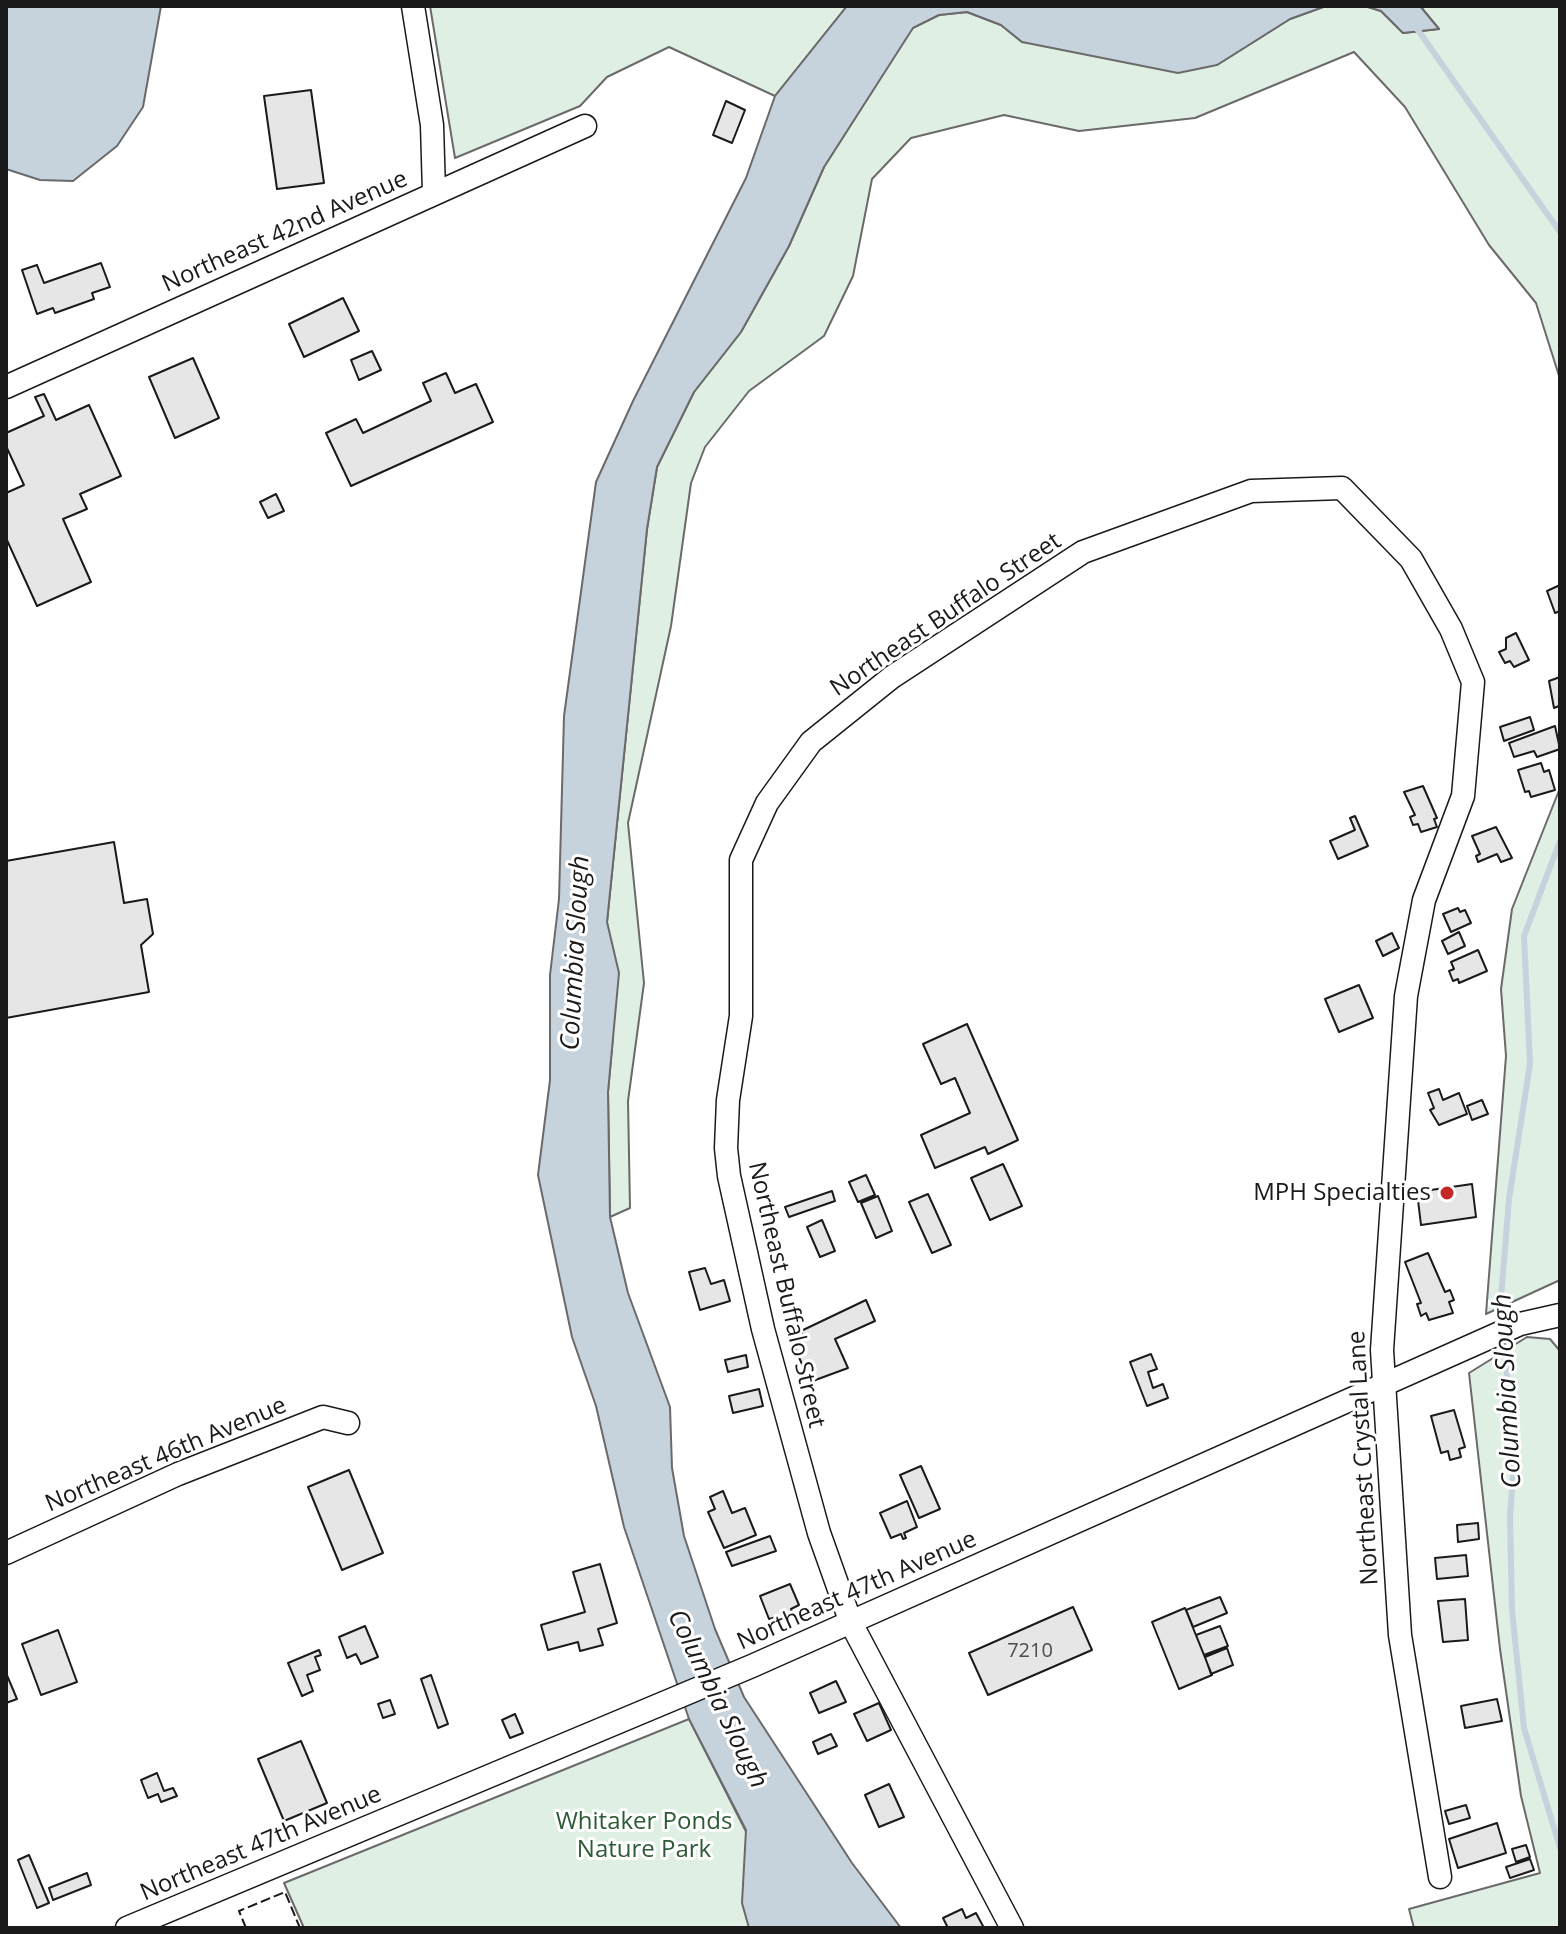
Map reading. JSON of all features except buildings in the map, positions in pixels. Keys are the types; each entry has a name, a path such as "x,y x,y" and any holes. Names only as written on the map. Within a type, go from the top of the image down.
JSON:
{"street":[{"path":"413,6 432,125 434,193"},
{"name":"Northeast 42nd Avenue","path":"6,387 585,126"},
{"name":"Northeast Buffalo Street","path":"1012,1928 851,1623 822,1543 781,1397 729,1176 726,1123 739,1044 742,998 741,860 767,803 811,742 892,677 1083,552 1251,491 1342,488 1411,559 1444,617"},
{"name":"Northeast Crystal Lane","path":"1440,1877 1400,1635 1383,1386 1384,1320 1406,996 1424,900 1463,796 1473,682 1444,617"},
{"name":"Northeast 47th Avenue","path":"127,1928 752,1666 1520,1324 1560,1315"},
{"name":"Northeast 46th Avenue","path":"6,1553 178,1474 323,1417 348,1423"}],"green space":[{"path":"430,6 847,6 775,96 669,47 607,77 580,106 455,158"},
{"path":"1326,6 1365,6 1381,11 1403,33 1439,29 1420,6 1560,6 1560,379 1536,303 1489,245 1405,107 1354,52 1195,118 1079,131 1004,115 911,138 872,179 853,276 824,336 749,391 705,447 691,483 671,626 628,823 644,983 628,1101 630,1208 610,1217 608,1092 613,1037 607,922 647,529 657,467 694,392 741,332 789,246 824,167 912,28 939,15 967,12 1001,25 1022,42 1217,65 1290,19"},
{"path":"1560,788 1560,1280 1486,1314 1506,1056 1501,989 1512,909"},
{"path":"1527,1337 1550,1339 1560,1351 1560,1928 1414,1928 1409,1909 1540,1873 1521,1796 1500,1649 1469,1373"},
{"name":"Whitaker Ponds Nature Park","path":"689,1719 768,1875 814,1928 304,1928 284,1883"}],"water":[{"path":"6,6 161,6 143,107 117,146 73,181 40,180 6,169"},
{"path":"847,6 1326,6 1290,19 1217,65 1178,73 1022,42 1001,25 967,12 939,15 913,28 824,167 789,246 741,332 694,392 657,467 647,529 607,922 619,973 608,1092 610,1217 628,1293 670,1407 672,1468 684,1536 715,1629 744,1697 852,1863 901,1928 749,1928 742,1903 746,1830 689,1719 624,1527 596,1406 572,1337 538,1175 550,1080 550,975 559,899 564,716 596,482 633,401 746,178 775,96"},
{"path":"1365,6 1420,6 1439,29 1403,33 1381,11"}],"waterway":[{"name":"Columbia Slough","path":"1415,26 1560,232"},
{"name":"Columbia Slough","path":"1560,841 1524,936 1530,1064 1509,1199 1500,1310 1515,1450 1510,1517 1512,1610 1524,1728 1560,1848"}],"fence":[{"path":"246,1928 239,1911 285,1892 300,1928"}],"place":[{"name":"MPH Specialties","path":"1447,1193"}]}
